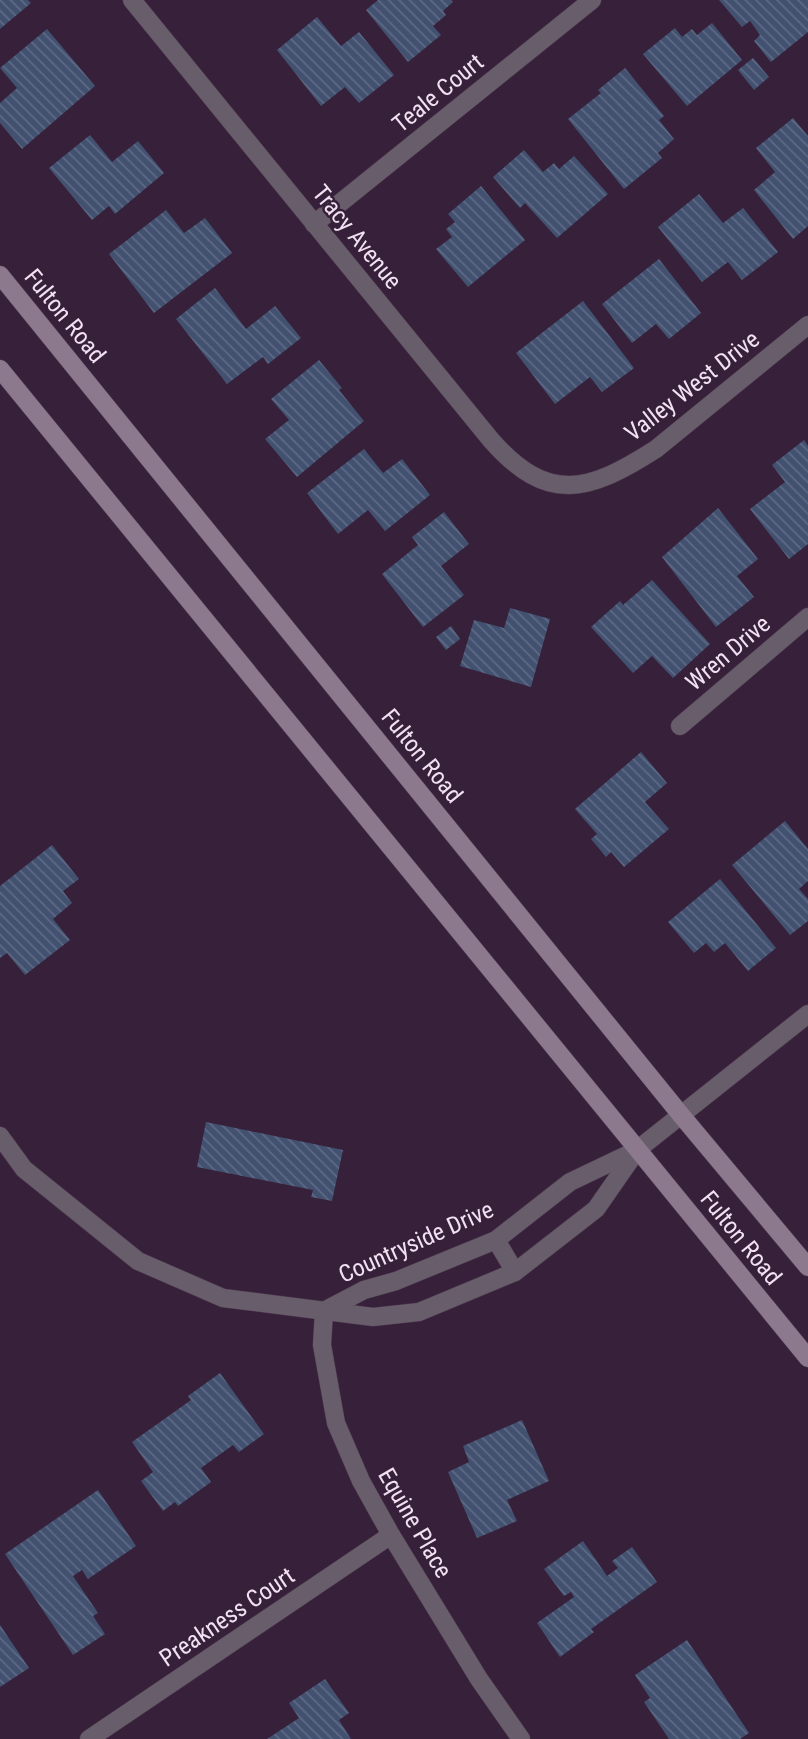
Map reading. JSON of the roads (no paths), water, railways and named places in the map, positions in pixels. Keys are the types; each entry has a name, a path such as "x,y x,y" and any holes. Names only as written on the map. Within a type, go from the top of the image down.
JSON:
{"main road":[{"name":"Fulton Road","path":"0,275 681,1115 808,1267"},
{"name":"Fulton Road","path":"0,369 808,1358"}],"street":[{"name":"Tracy Avenue","path":"132,0 505,456 523,470 559,486"},
{"name":"Teale Court","path":"314,224 592,0"},
{"name":"Valley West Drive","path":"559,486 584,484 609,475 645,456 808,325"},
{"name":"Wren Drive","path":"680,726 808,617"},
{"path":"637,1150 808,1014"},
{"name":"Countryside Drive","path":"0,1136 24,1169 138,1261 223,1298 373,1317 419,1312 515,1272 596,1209 637,1150"},
{"name":"Countryside Drive","path":"324,1311 365,1290 396,1282 496,1240 570,1182 637,1150"},
{"path":"496,1240 515,1272"},
{"name":"Equine Place","path":"324,1311 322,1345 336,1423 361,1481 479,1679 522,1739"},
{"name":"Preakness Court","path":"89,1739 391,1535"}]}
